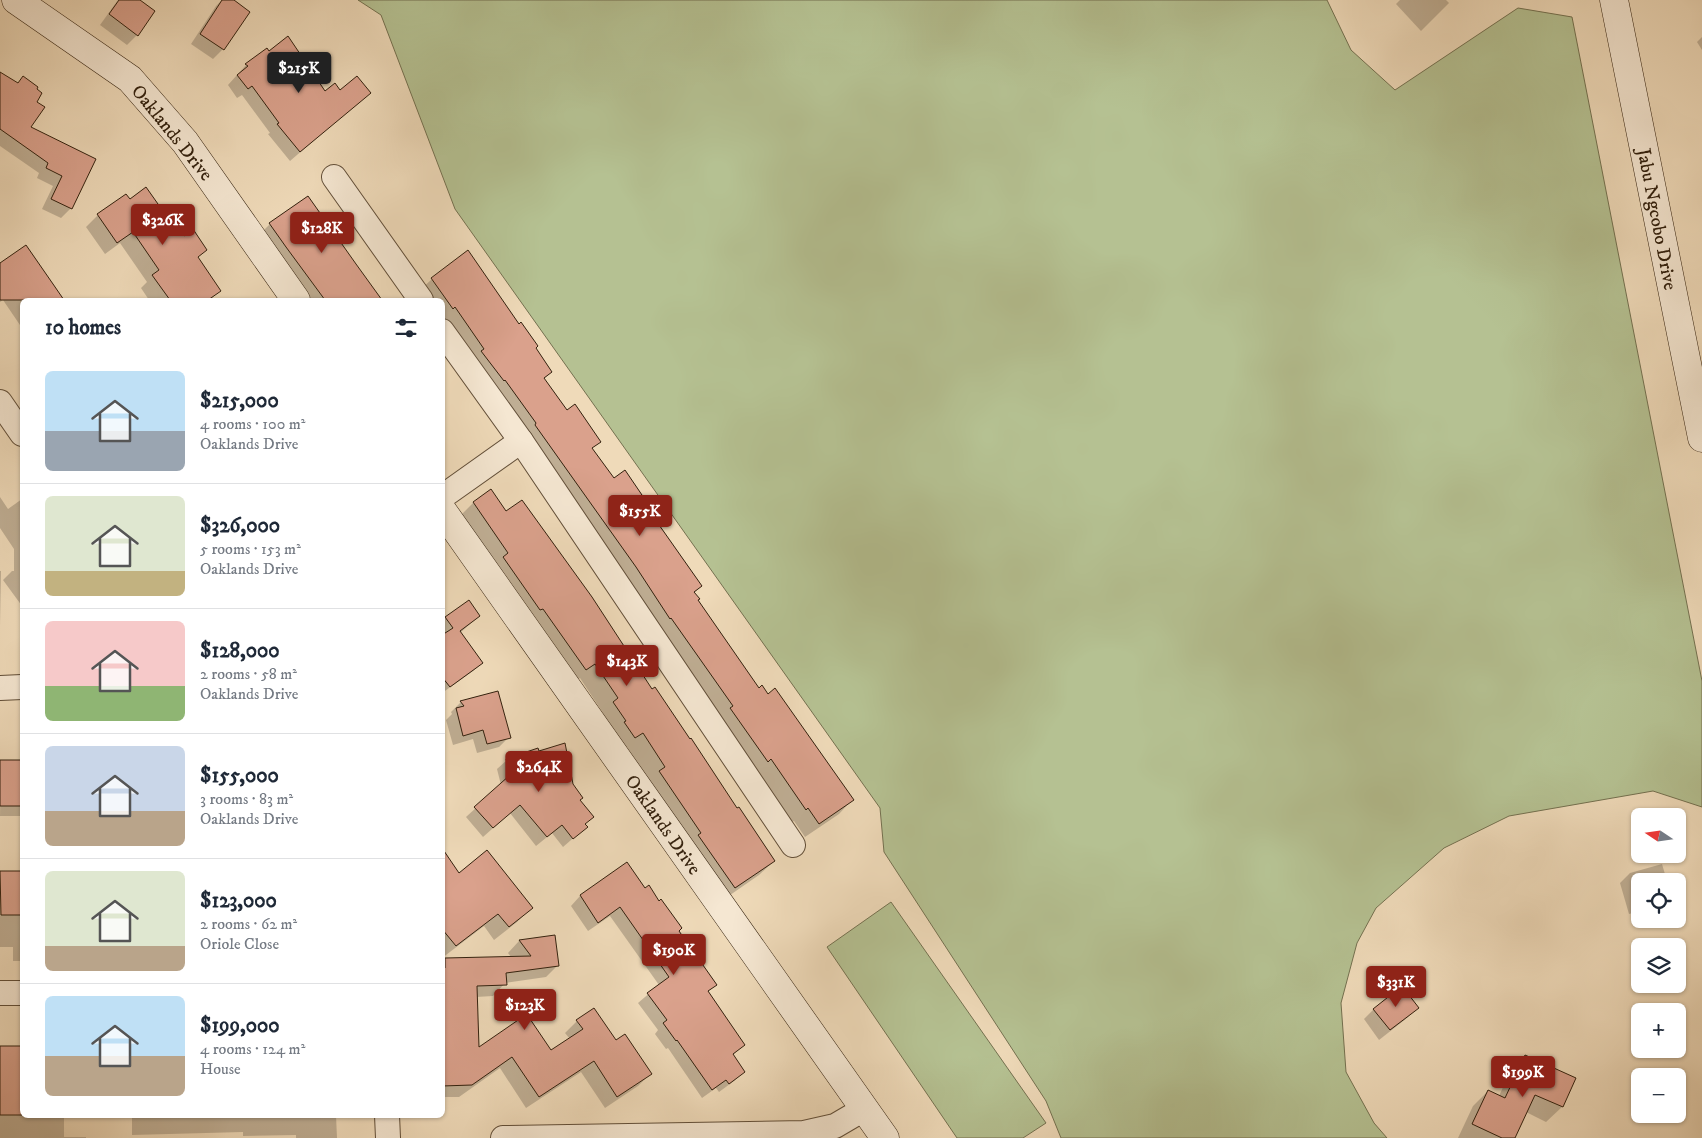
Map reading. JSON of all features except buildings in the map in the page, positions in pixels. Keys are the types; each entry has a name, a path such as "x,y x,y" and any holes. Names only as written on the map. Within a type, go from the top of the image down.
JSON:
{"street":[{"name":"Oaklands Drive","path":"16,0 130,79 185,142 295,298"},
{"name":"Jabu Ngcobo Drive","path":"1614,0 1702,438"},
{"path":"334,177 420,298"},
{"path":"445,334 521,441 793,845"},
{"path":"0,402 20,431"},
{"path":"445,495 521,441"},
{"name":"Oaklands Drive","path":"445,514 886,1138"},
{"path":"0,688 20,687"},
{"path":"0,993 20,993"},
{"path":"503,1138 804,1133 835,1126 864,1109"},
{"path":"387,1118 388,1138"}],"green space":[{"path":"358,0 1327,0 1351,50 1395,90 1518,8 1572,17 1702,681 1702,807 1653,791 1509,816 1444,848 1376,908 1357,943 1341,1003 1346,1072 1374,1123 1387,1138 1061,1138 1046,1101 884,852 880,808 455,209 381,15"},
{"path":"891,902 1046,1123 1023,1138 957,1138 827,947"}]}
